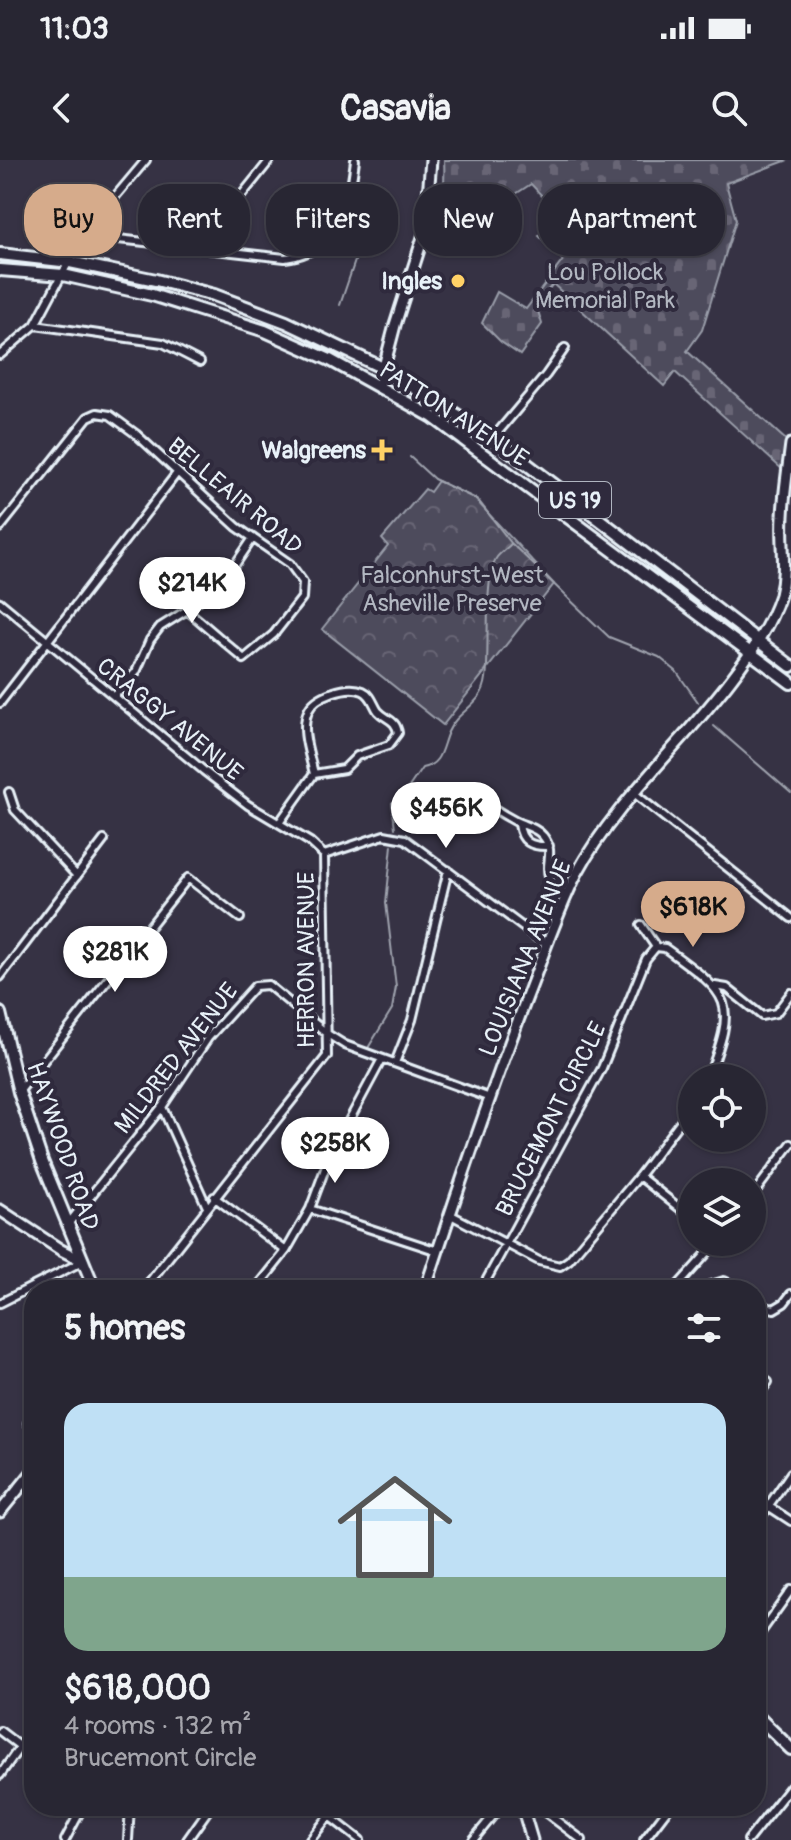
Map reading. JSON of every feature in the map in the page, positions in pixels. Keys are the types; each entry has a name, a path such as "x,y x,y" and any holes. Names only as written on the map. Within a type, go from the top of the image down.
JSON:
{"main road":[{"name":"PATTON AVENUE","path":"0,254 70,262 214,295 286,322 385,369 493,438 791,666"},
{"name":"PATTON AVENUE","path":"0,270 63,275 167,299 309,349 433,417 791,683"},
{"name":"HAYWOOD ROAD","path":"0,1013 19,1092 42,1161 91,1280"},
{"path":"766,1725 791,1749"}],"street":[{"path":"122,189 146,160"},
{"path":"250,185 270,160"},
{"path":"250,253 285,258 303,256 322,246 339,226 348,203 355,160"},
{"path":"379,386 425,231 431,160"},
{"path":"1,351 35,325 73,256"},
{"path":"35,325 163,343 200,362"},
{"path":"493,438 565,348"},
{"name":"BELLEAIR ROAD","path":"0,528 88,417 97,413 110,415 136,434 253,538 290,564 303,582 302,598 274,634 244,659 187,610"},
{"name":"LOUISIANA AVENUE","path":"428,1280 490,1098 576,875 635,794 705,714 759,641 772,616 782,586 783,515 791,444"},
{"path":"0,703 177,473"},
{"path":"114,696 136,672 150,640 160,627 187,610 226,578 253,538"},
{"name":"CRAGGY AVENUE","path":"0,602 248,805 310,842 324,855"},
{"path":"279,823 314,774 344,769 357,756 389,745 398,733 392,720 380,713 369,695 361,689 349,688 316,701 308,712 305,730 314,774"},
{"path":"9,792 15,810 77,876"},
{"path":"635,794 791,918"},
{"path":"478,797 542,835 549,846 548,878 555,888 568,895"},
{"path":"519,824 523,839 530,844 549,846"},
{"path":"324,855 384,835 405,839 547,945"},
{"path":"0,977 104,840"},
{"name":"HERRON AVENUE","path":"151,1280 327,1056 324,855"},
{"path":"395,1063 412,1020 448,870"},
{"path":"19,1092 188,878 240,918"},
{"path":"641,925 656,947 665,948 715,986 727,988 762,1016 776,1013 791,993"},
{"name":"BRUCEMONT CIRCLE","path":"487,1280 602,1068 646,959 656,947"},
{"name":"MILDRED AVENUE","path":"69,1223 162,1107 208,1038 255,986 268,985 345,1045 490,1098"},
{"path":"713,1064 725,1028 726,1010 715,986"},
{"path":"263,1280 286,1251 310,1209 329,1158 382,1059"},
{"path":"162,1107 207,1207"},
{"name":"BRUCEMONT CIRCLE","path":"451,1215 539,1261 560,1266 569,1260 678,1124"},
{"path":"766,1177 791,1144"},
{"path":"639,1176 678,1207"},
{"path":"214,1197 286,1251"},
{"path":"310,1209 438,1251"},
{"path":"0,1210 83,1261"},
{"path":"683,1280 704,1256"},
{"path":"45,1280 83,1261"},
{"path":"0,1303 24,1291"},
{"path":"766,1307 774,1309 791,1294"},
{"path":"766,1509 791,1473"},
{"path":"0,1512 24,1482"},
{"path":"768,1506 791,1521"},
{"path":"766,1625 791,1590"},
{"path":"0,1731 24,1749"},
{"path":"0,1775 24,1742"},
{"path":"748,1840 791,1786"},
{"path":"65,1840 78,1816"},
{"path":"128,1840 129,1816"},
{"path":"187,1840 204,1816"},
{"path":"310,1840 329,1816 360,1840"},
{"path":"473,1840 493,1816"},
{"path":"525,1816 532,1840"},
{"path":"550,1816 582,1840"},
{"path":"644,1840 662,1816"}],"green space":[{"path":"444,160 788,160 726,183 736,220 725,256 725,184 538,184 538,192 531,184 522,190 522,184 444,182"},
{"name":"Lou Pollock Memorial Park","path":"559,256 725,256 702,330 687,351 787,441 784,471 675,372 664,386 553,284 536,304 542,324 520,355 482,323 497,292 526,309 563,260"},
{"name":"Falconhurst-West Asheville Preserve","path":"438,481 474,498 554,584 443,725 322,629 388,546 382,539 425,489 430,492"}],"waterway":[{"path":"340,305 357,256"},
{"path":"410,457 434,479 478,500 511,543 609,637 659,657 676,671 698,702"},
{"path":"395,828 392,803 409,787 422,768 434,763 452,724 484,687 490,580 497,557 511,544"},
{"path":"714,726 791,793"},
{"path":"368,1048 392,1009 396,987 386,903 392,845"}],"place":[{"name":"Ingles","path":"458,281"},
{"name":"Walgreens","path":"382,450"}]}
